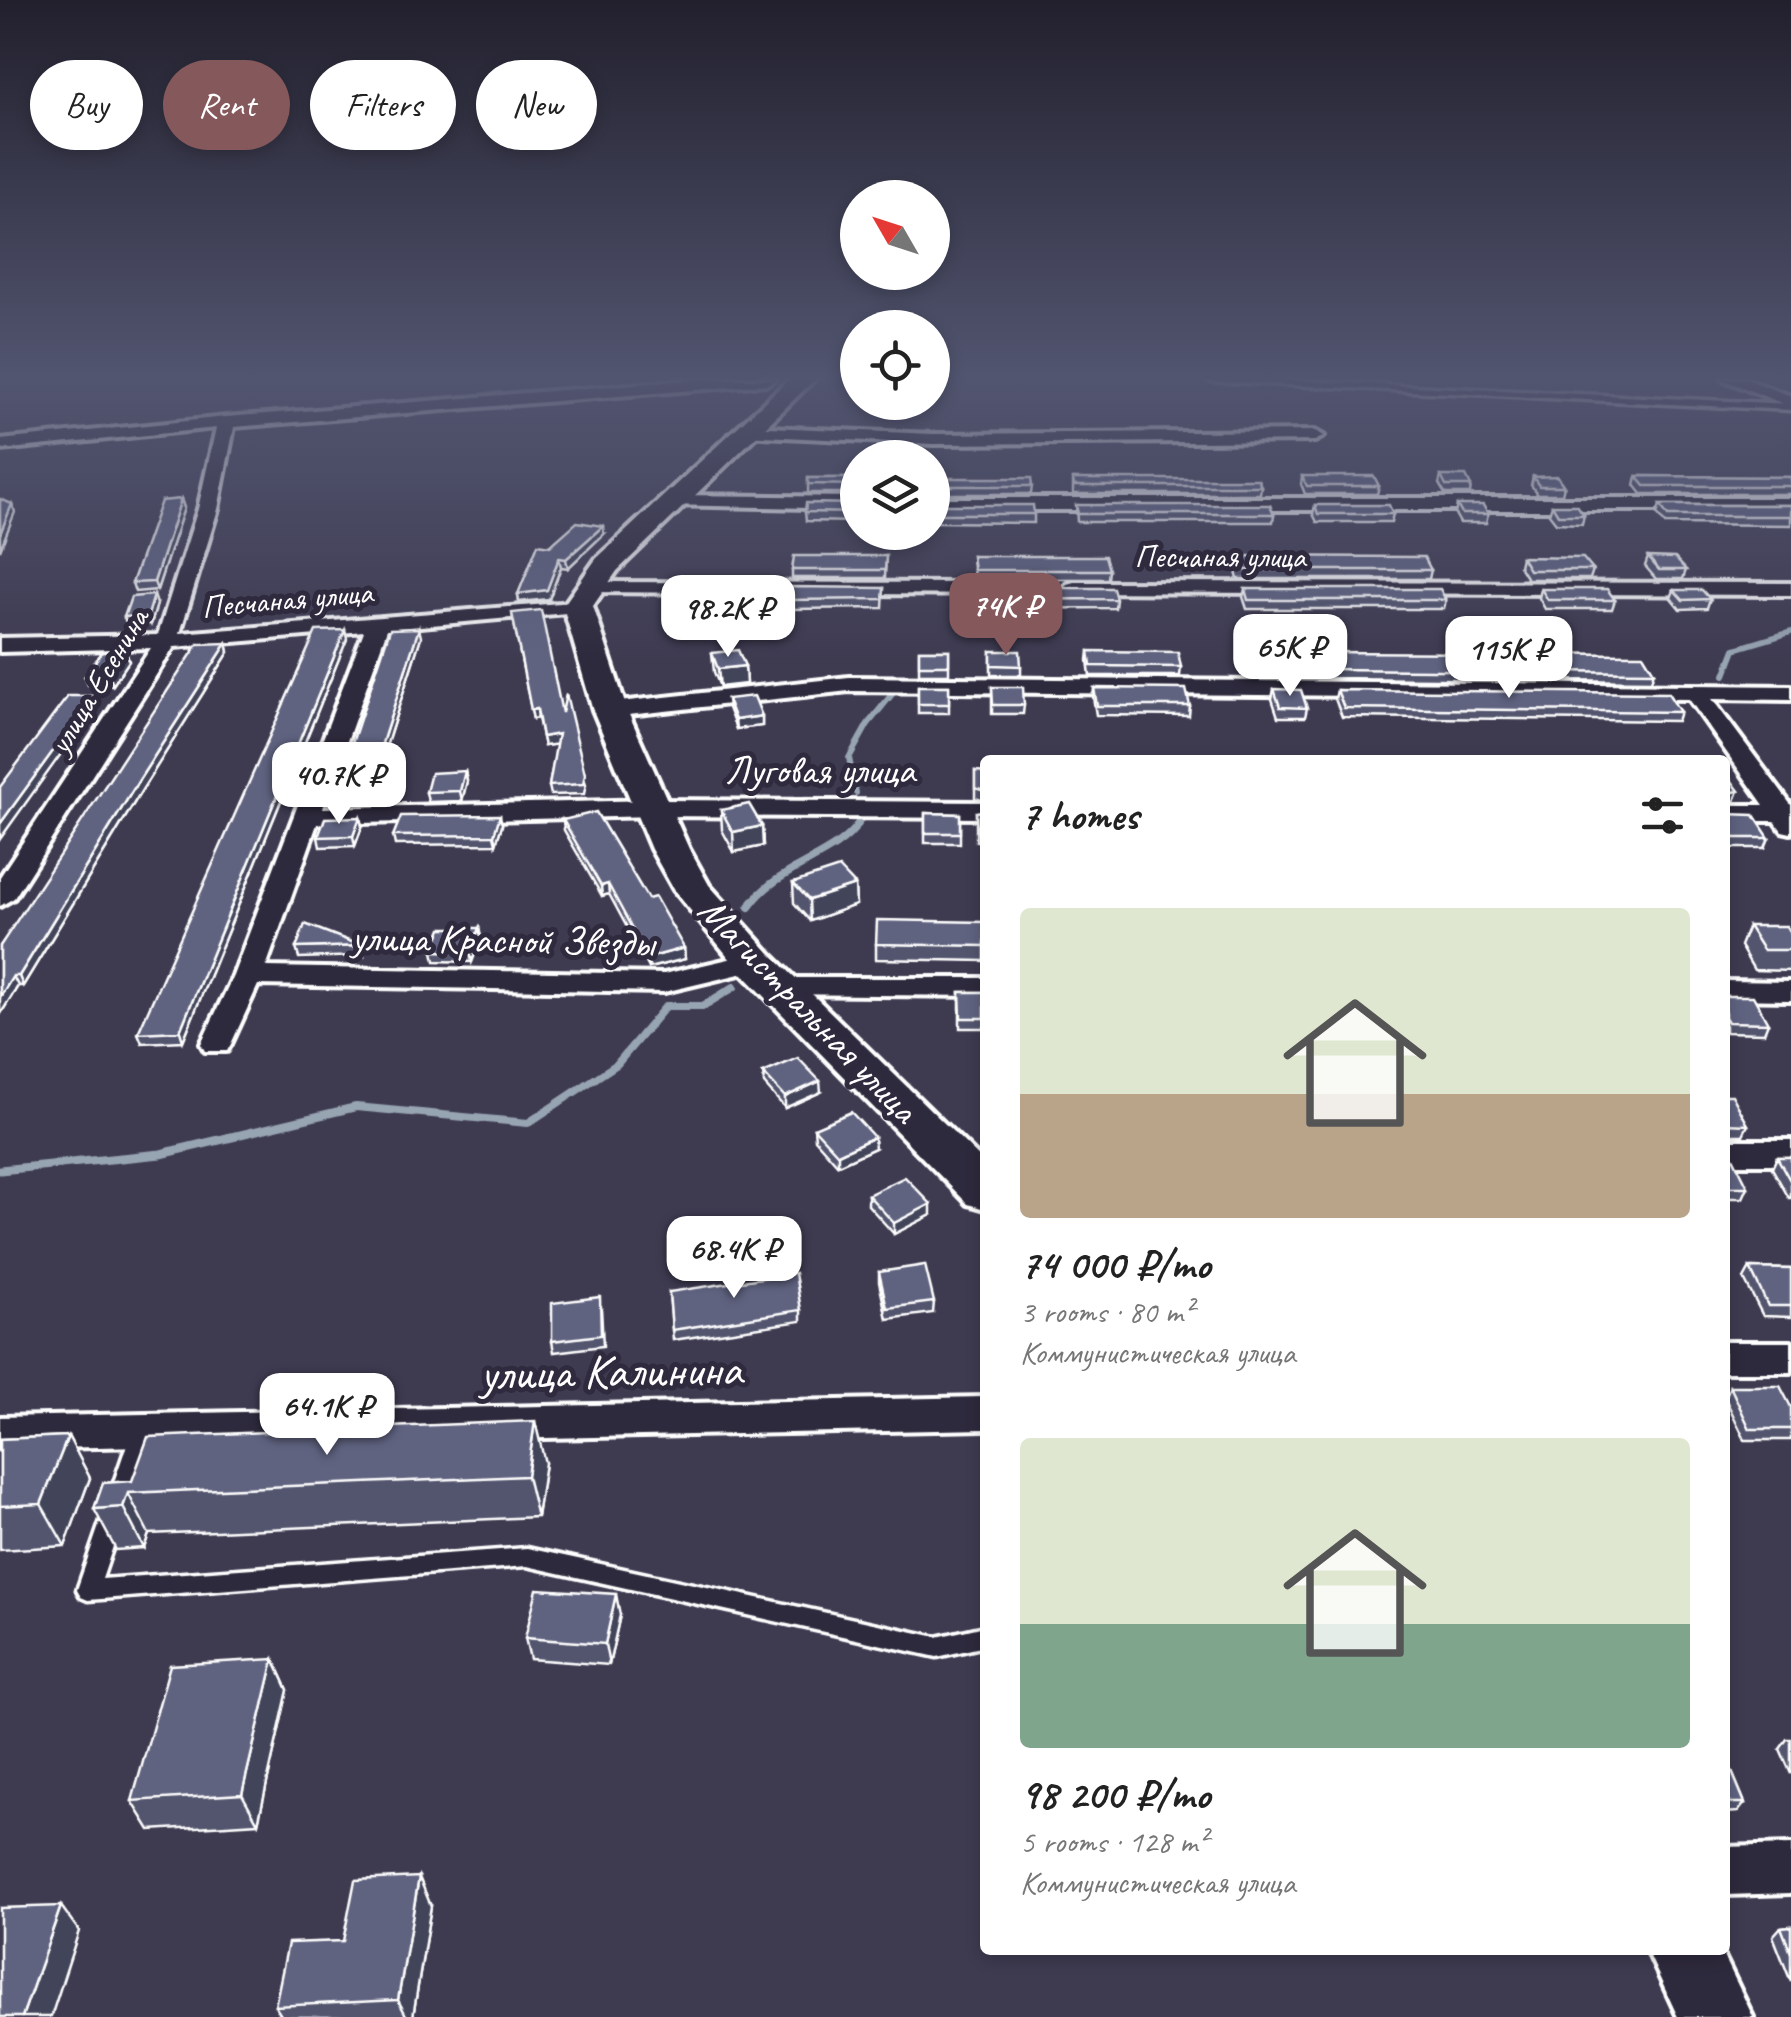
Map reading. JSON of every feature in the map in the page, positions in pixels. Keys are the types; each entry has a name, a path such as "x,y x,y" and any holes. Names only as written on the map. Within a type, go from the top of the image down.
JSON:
{"street":[{"name":"улица Есенина","path":"0,898 167,641 215,473"},
{"path":"583,597 702,473"},
{"path":"671,501 840,504"},
{"path":"950,504 1791,504"},
{"name":"Песчаная улица","path":"0,645 167,641 378,625 583,597 1038,588 1791,590"},
{"name":"Магистральная улица","path":"583,597 610,710 670,849 693,890 755,962 980,1187"},
{"path":"216,1044 248,976 378,625"},
{"path":"610,710 849,684 1791,693"},
{"path":"1696,693 1788,817"},
{"name":"Луговая улица","path":"306,816 655,808 980,810"},
{"path":"1730,813 1788,817"},
{"name":"улица Красной Звезды","path":"248,976 664,982 755,962"},
{"path":"781,987 980,987"},
{"path":"1730,990 1791,991"},
{"path":"1730,1152 1791,1152"},
{"path":"1730,1357 1791,1357"},
{"name":"улица Калинина","path":"0,1433 980,1413"},
{"path":"1730,1871 1791,1869"},
{"path":"1685,1955 1717,2017"}],"lane":[{"path":"142,1430 88,1590 527,1557 937,1647 980,1637"}],"building":[{"path":"1302,476 1374,476 1379,486 1307,486"},
{"path":"1441,476 1466,476 1471,486 1446,486"},
{"path":"1557,476 1564,486 1539,486 1533,477"},
{"path":"1637,476 1791,477 1791,486 1645,486"},
{"path":"808,478 840,478 840,485 808,484"},
{"path":"950,478 1031,478 1032,486 950,486"},
{"path":"1073,479 1258,479 1261,486 1074,486"},
{"path":"0,499 12,504 0,534"},
{"path":"181,499 154,582 132,583 161,501"},
{"path":"806,503 840,504 840,513 805,512"},
{"path":"950,505 1033,505 1034,514 950,514"},
{"path":"1076,505 1270,505 1274,514 1078,514"},
{"path":"1315,505 1389,505 1393,514 1318,514"},
{"path":"1457,505 1483,505 1488,514 1462,514"},
{"path":"1552,505 1577,505 1584,515 1558,515"},
{"path":"1660,505 1791,505 1791,516 1668,516"},
{"path":"577,522 603,526 566,559 559,558 547,590 518,594 538,544 550,546"},
{"path":"794,556 886,556 885,570 792,570"},
{"path":"972,556 1105,556 1109,570 974,570"},
{"path":"1235,556 1424,557 1431,570 1239,570"},
{"path":"1521,557 1583,558 1593,570 1529,570"},
{"path":"1648,557 1675,558 1686,570 1659,570"},
{"path":"790,587 884,588 883,599 788,600"},
{"path":"976,588 1113,588 1116,599 977,600"},
{"path":"1245,589 1440,589 1446,600 1248,600"},
{"path":"1541,589 1607,589 1615,600 1548,600"},
{"path":"1674,590 1702,590 1710,599 1683,600"},
{"path":"154,595 148,615 124,617 131,597"},
{"path":"541,610 562,713 566,694 585,774 583,784 549,786 558,734 542,737 537,709 531,710 512,613"},
{"path":"419,628 366,793 335,794 390,629"},
{"path":"345,630 180,1031 138,1033 316,631"},
{"path":"227,643 19,976 13,976 0,997 0,946 198,644"},
{"path":"738,650 745,666 718,669 712,653"},
{"path":"919,650 949,650 949,665 919,665"},
{"path":"991,651 1020,651 1021,666 991,665"},
{"path":"1089,651 1178,652 1181,667 1091,666"},
{"path":"102,652 126,652 109,675 85,676"},
{"path":"1262,652 1289,652 1294,668 1267,668"},
{"path":"1323,652 1643,654 1654,672 1329,669"},
{"path":"918,686 949,686 949,704 918,704"},
{"path":"992,687 1023,687 1024,705 993,705"},
{"path":"1094,688 1186,689 1190,706 1097,706"},
{"path":"1274,689 1301,690 1307,708 1280,707"},
{"path":"1337,690 1668,693 1680,712 1344,708"},
{"path":"68,696 93,696 0,824 0,787"},
{"path":"754,696 762,716 735,720 727,699"},
{"path":"465,771 460,791 426,792 431,773"},
{"path":"975,771 980,772 980,790 975,788"},
{"path":"1730,778 1739,791 1730,792"},
{"path":"749,804 762,826 733,832 721,810"},
{"path":"596,812 648,899 655,897 684,948 648,958 608,884 601,886 563,820"},
{"path":"976,812 980,812 980,832 977,832"},
{"path":"925,813 960,814 960,833 925,833"},
{"path":"1730,814 1754,815 1769,838 1734,838"},
{"path":"500,815 494,835 393,836 401,816"},
{"path":"360,817 353,836 318,837 325,818"},
{"path":"839,868 855,885 809,900 793,883"},
{"path":"877,920 980,922 980,946 876,944"},
{"path":"305,924 362,946 296,948"},
{"path":"1748,926 1786,926 1791,934 1791,950 1763,950"},
{"path":"442,928 479,928 470,952 433,951"},
{"path":"960,992 980,992 980,1018 961,1018"},
{"path":"1730,996 1753,996 1768,1023 1730,1022"},
{"path":"798,1058 820,1081 785,1097 763,1073"},
{"path":"1730,1095 1732,1095 1748,1125 1730,1124"},
{"path":"851,1112 874,1137 838,1154 814,1128"},
{"path":"1730,1156 1733,1157 1748,1187 1730,1187"},
{"path":"1777,1157 1791,1157 1791,1182"},
{"path":"905,1177 931,1204 894,1223 868,1195"},
{"path":"925,1265 934,1302 887,1308 879,1272"},
{"path":"1750,1268 1791,1269 1791,1306 1768,1306"},
{"path":"795,1273 801,1310 672,1330 669,1292"},
{"path":"600,1297 601,1335 552,1341 552,1303"},
{"path":"1730,1386 1780,1386 1791,1407 1791,1429 1750,1429"},
{"path":"535,1421 527,1476 128,1493 123,1507 94,1509 103,1483 132,1481 148,1437"},
{"path":"68,1436 41,1504 0,1506 0,1439"},
{"path":"537,1589 616,1594 605,1644 525,1638"},
{"path":"274,1659 242,1794 132,1801 170,1665"},
{"path":"1730,1767 1745,1803 1730,1803"},
{"path":"419,1877 398,2000 275,2006 288,1943 343,1941 355,1880"},
{"path":"61,1906 22,2017 0,2017 0,1908"},
{"path":"1791,1926 1791,1953 1781,1927"}],"waterway":[{"path":"1725,675 1735,649 1791,632"},
{"path":"856,793 849,758 868,724 893,693"},
{"path":"858,824 862,818"},
{"path":"749,907 774,882 835,846 858,824"},
{"path":"226,1138 356,1107 528,1123 617,1064 666,1006 703,1006 734,987"},
{"path":"0,1170 161,1154 236,1136"}]}
